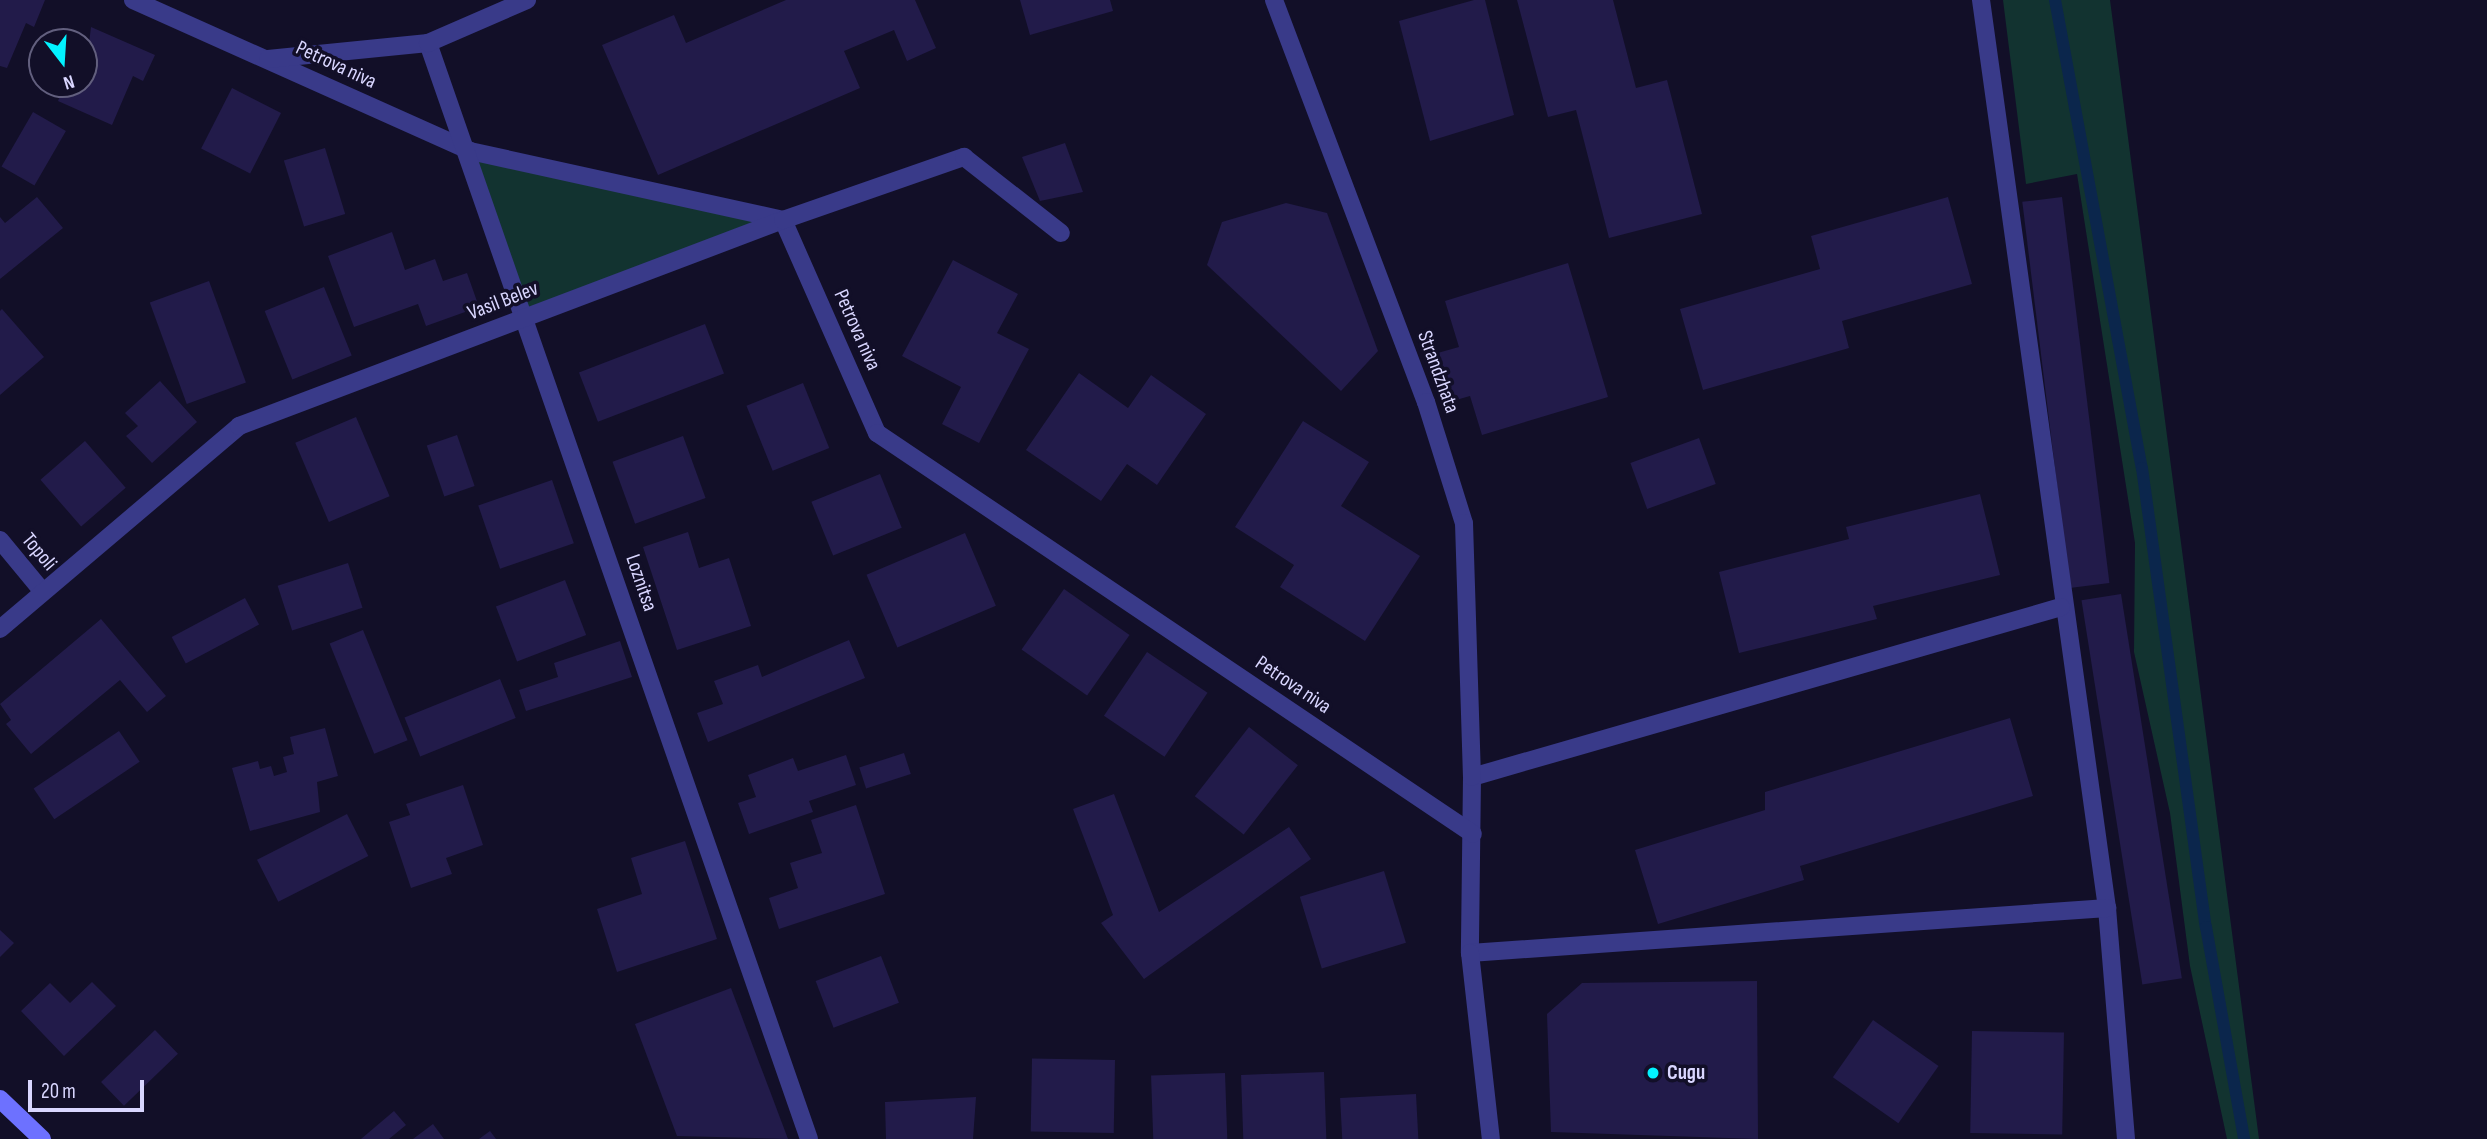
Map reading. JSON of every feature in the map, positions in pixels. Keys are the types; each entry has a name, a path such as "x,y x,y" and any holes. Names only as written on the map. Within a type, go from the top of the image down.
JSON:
{"main road":[{"path":"0,1099 42,1139"}],"street":[{"name":"Petrova niva","path":"133,0 470,151 783,220 877,432 1473,834"},
{"path":"268,59 428,43 527,0"},
{"path":"1981,0 2061,607 2107,908 2126,1139"},
{"name":"Strandzhata","path":"1280,1 1426,402 1464,523 1472,777"},
{"name":"Loznitsa","path":"428,43 470,151 809,1139"},
{"name":"Vasil Belev","path":"0,629 239,425 783,220 964,157 1061,233"},
{"name":"Topoli","path":"0,540 43,592"},
{"path":"1491,1139 1470,953 1472,777 2061,607"},
{"path":"1470,953 2107,908"}],"green space":[{"path":"2003,0 2110,0 2259,1139 2227,1139 2190,966 2170,813 2134,652 2135,543 2077,174 2026,184"},
{"path":"470,151 783,220 525,317"}],"building":[{"path":"0,0 45,0 34,27 26,23 7,68 0,66"},
{"path":"786,0 915,0 936,48 907,61 894,30 844,51 860,88 658,175 602,45 674,15 686,43"},
{"path":"1020,0 1110,0 1113,11 1030,35"},
{"path":"1474,0 1485,0 1514,115 1430,141 1399,21"},
{"path":"1517,0 1613,0 1636,88 1667,80 1702,214 1609,238 1576,110 1548,117"},
{"path":"98,30 155,55 143,81 133,76 112,125 58,101 59,98 98,98"},
{"path":"232,88 281,113 250,174 201,149"},
{"path":"33,112 66,131 34,186 2,167"},
{"path":"1065,143 1083,192 1040,201 1022,157"},
{"path":"325,148 345,214 304,227 284,161"},
{"path":"37,197 63,228 0,279 0,217 5,223"},
{"path":"1948,197 1972,284 1842,321 1849,348 1703,390 1680,309 1820,269 1811,236"},
{"path":"2062,197 2109,583 2070,588 2022,202"},
{"path":"1286,203 1327,213 1378,351 1341,391 1207,265 1222,222"},
{"path":"392,232 405,270 435,259 443,281 467,273 479,307 426,326 418,304 354,327 328,256"},
{"path":"953,260 1018,294 997,333 1029,349 979,443 942,424 961,387 902,356"},
{"path":"1568,263 1608,397 1482,435 1470,396 1449,402 1434,354 1459,347 1445,301"},
{"path":"209,281 246,382 187,404 150,303"},
{"path":"324,287 352,356 292,380 265,311"},
{"path":"2,309 44,357 0,395 0,311"},
{"path":"705,324 724,373 598,422 579,372"},
{"path":"1079,373 1128,408 1151,375 1206,414 1157,485 1127,464 1101,501 1026,450"},
{"path":"160,381 197,422 152,463 126,436 138,426 125,413"},
{"path":"803,383 829,448 773,471 746,406"},
{"path":"356,417 390,496 329,522 295,443"},
{"path":"1303,421 1369,462 1341,506 1420,556 1365,641 1280,587 1294,565 1235,527"},
{"path":"457,435 475,486 444,496 427,445"},
{"path":"683,436 706,498 635,524 613,462"},
{"path":"1699,438 1716,484 1647,509 1630,463"},
{"path":"85,441 126,488 81,526 40,480"},
{"path":"880,474 902,528 833,555 811,502"},
{"path":"552,480 574,543 500,569 478,505"},
{"path":"1980,494 2000,575 1873,606 1877,619 1739,653 1719,572 1849,539 1846,527"},
{"path":"688,532 699,568 729,558 751,626 677,650 643,547"},
{"path":"965,533 996,606 897,648 867,575"},
{"path":"348,563 363,608 292,631 278,586"},
{"path":"565,580 586,635 517,662 496,607"},
{"path":"1064,589 1130,635 1087,696 1022,650"},
{"path":"2121,594 2182,978 2142,984 2081,600"},
{"path":"245,598 259,624 186,663 172,637"},
{"path":"101,619 166,696 147,712 120,680 31,754 6,724 11,720 0,704"},
{"path":"363,630 408,740 374,754 330,643"},
{"path":"849,640 865,678 708,742 697,713 723,704 714,681 758,665 762,677"},
{"path":"620,641 632,677 526,711 519,690 558,677 554,663"},
{"path":"1147,652 1208,693 1164,757 1104,716"},
{"path":"500,679 516,718 420,757 405,718"},
{"path":"2010,718 2033,796 1800,866 1804,880 1658,924 1635,850 1765,810 1765,792"},
{"path":"1249,727 1298,765 1244,835 1195,796"},
{"path":"325,728 338,776 317,782 320,812 250,831 232,768 258,761 260,769 271,766 274,776 287,772 283,757 294,754 290,737"},
{"path":"119,731 140,762 54,819 34,789"},
{"path":"904,753 911,774 866,788 859,768"},
{"path":"846,755 856,785 809,801 813,812 749,834 738,803 756,797 748,775 793,758 798,771"},
{"path":"463,785 483,845 446,858 452,874 411,888 389,822 410,815 406,804"},
{"path":"1114,794 1159,912 1289,827 1311,859 1144,979 1101,923 1113,915 1073,809"},
{"path":"856,805 885,894 779,929 769,898 798,888 790,863 822,853 811,820"},
{"path":"347,814 368,856 278,902 257,860"},
{"path":"685,841 717,939 617,972 597,909 642,894 631,858"},
{"path":"1384,871 1406,943 1322,968 1300,897"},
{"path":"0,930 14,943 0,957"},
{"path":"881,956 899,1003 834,1028 816,981"},
{"name":"Сиди","path":"1757,981 1758,1139 1551,1132 1547,1014 1582,983"},
{"path":"92,982 116,1006 64,1056 21,1011 50,983 70,1003"},
{"path":"731,988 788,1139 677,1136 635,1024"},
{"path":"1873,1020 1939,1066 1898,1123 1833,1077"},
{"path":"155,1030 178,1054 124,1106 101,1082"},
{"path":"1972,1031 2064,1033 2062,1135 1970,1133"},
{"path":"1032,1059 1115,1060 1114,1133 1031,1132"},
{"path":"1324,1072 1326,1139 1243,1139 1241,1075"},
{"path":"1225,1073 1227,1139 1153,1139 1151,1076"},
{"path":"1416,1094 1418,1139 1342,1139 1340,1098"},
{"path":"976,1097 973,1139 886,1139 885,1102"},
{"path":"394,1111 406,1125 389,1139 361,1139"},
{"path":"433,1124 444,1139 413,1139"},
{"path":"490,1131 496,1139 479,1139"}],"waterway":[{"path":"2055,0 2142,468 2206,927 2244,1139"}],"place":[{"name":"Сиди","path":"1653,1073"}]}
